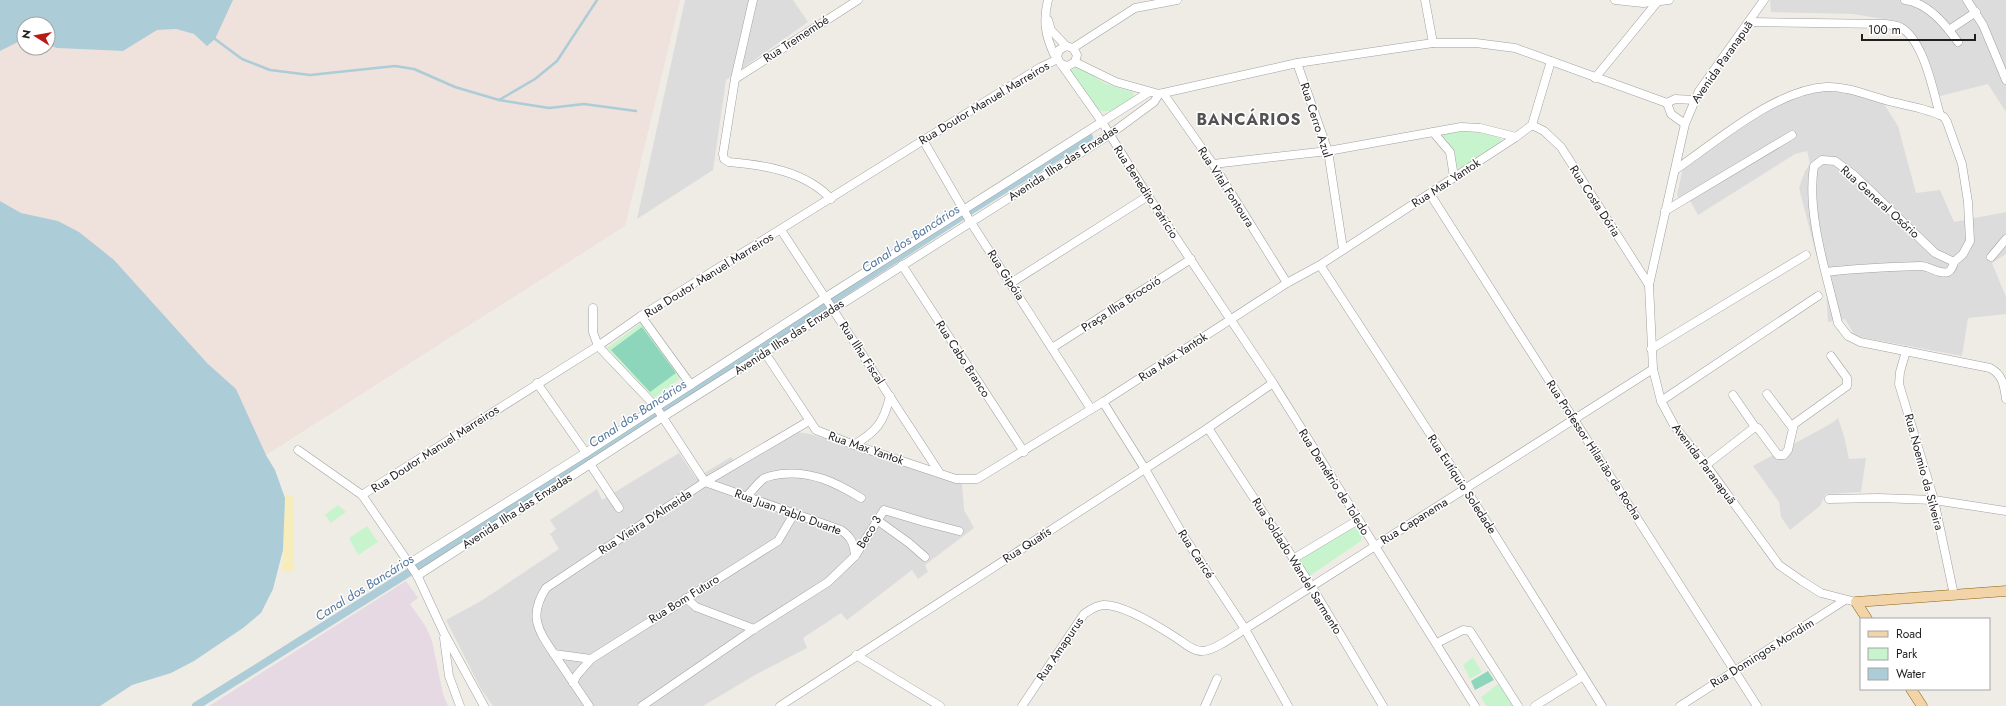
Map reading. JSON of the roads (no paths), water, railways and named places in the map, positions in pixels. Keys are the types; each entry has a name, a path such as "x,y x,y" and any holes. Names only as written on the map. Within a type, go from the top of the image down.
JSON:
{"main road":[{"name":"Avenida Paranapuã","path":"1856,602 2006,591"},
{"path":"1864,615 1866,601"},
{"path":"1856,602 1864,615"},
{"path":"1912,690 1922,706"}],"street":[{"path":"753,0 735,79 723,154 724,159 729,162 761,165 790,174 811,182 823,190 831,199"},
{"name":"Rua Tremembé","path":"735,79 858,0"},
{"path":"1047,4 1051,30 1069,47 1077,55 1075,62 1068,66 1059,60 1059,50 1069,47 1148,0"},
{"path":"1135,8 1177,0"},
{"path":"1425,0 1433,43"},
{"path":"1615,0 1643,3 1669,0"},
{"name":"Avenida Paranapuã","path":"1764,0 1694,100 1685,124 1649,285 1653,369 1661,400 1675,427 1706,465 1779,565 1802,582 1821,593 1856,602"},
{"path":"1905,0 1911,1 1930,11 1949,30 1958,42"},
{"path":"1967,0 1976,12 2006,80"},
{"path":"1595,78 1659,1"},
{"name":"Rua Benedito Patrício","path":"1047,4 1044,16 1049,44 1102,122 1108,134 1148,196 1231,320"},
{"path":"1949,30 1976,12"},
{"path":"1750,22 1885,24 1900,27 1911,36 1921,53 1940,115 1947,122 1962,164 1968,202 1970,241 1963,254 1954,262 1952,268 1948,272 1942,272 1926,266 1876,267 1826,272 1838,323 1848,336 1860,342 1990,368 1998,372 2003,381 2006,399"},
{"path":"1075,62 1116,82 1161,94 1297,63 1433,43 1476,42 1514,48 1667,103 1675,99 1694,100"},
{"name":"Rua Doutor Manuel Marreiros","path":"362,496 598,346 641,316 1041,67 1059,60"},
{"path":"1532,125 1551,61"},
{"name":"Rua Cerro Azul","path":"1297,63 1328,151 1343,249"},
{"path":"1675,170 1746,120 1775,102 1804,90 1827,87 1844,90 1940,115"},
{"path":"1149,92 1154,102"},
{"name":"Avenida Ilha das Enxadas","path":"417,576 765,353 830,303 964,210 1149,92"},
{"name":"Avenida Ilha das Enxadas","path":"410,564 691,385 830,303 902,266 970,221 1108,134 1154,102 1161,94"},
{"name":"Rua Vital Fontoura","path":"1161,94 1213,164 1287,283"},
{"path":"1667,103 1671,114 1685,124"},
{"name":"Rua Max Yantok","path":"765,353 816,430 825,435 854,445 962,480 977,479 1024,452 1287,283 1320,265 1430,194 1532,125"},
{"name":"Rua Costa Dória","path":"1532,125 1544,131 1561,147 1649,285"},
{"path":"1213,164 1328,151 1461,128 1480,128 1516,137"},
{"path":"1433,132 1450,152 1454,177"},
{"path":"1665,211 1792,135"},
{"name":"Rua Gipóia","path":"923,140 970,221 1091,409"},
{"name":"Rua General Osório","path":"1826,272 1814,218 1811,182 1814,166 1822,160 1835,161 1854,176 1935,253 1954,262"},
{"name":"Rua Professor Hilarião da Rocha","path":"1430,194 1757,706"},
{"path":"1011,283 1148,196"},
{"name":"Rua Ilha Fiscal","path":"781,230 939,472"},
{"path":"1991,257 2006,239"},
{"path":"1651,349 1806,255"},
{"name":"Praça Ilha Brocoió","path":"1052,348 1191,259"},
{"name":"Rua Eutíquio Soledade","path":"1320,265 1466,489 1602,706"},
{"name":"Rua Cabo Branco","path":"902,266 1024,452"},
{"path":"1661,400 1818,296"},
{"path":"593,308 593,332 598,346 656,408 705,482"},
{"path":"641,316 691,385"},
{"name":"Rua Demétrio de Toledo","path":"1231,320 1273,383 1374,546 1438,643 1475,706"},
{"name":"Rua Noemio da Silveira","path":"1906,351 1900,372 1899,384 1934,500 1954,595"},
{"path":"1732,395 1755,427 1758,428 1781,456 1784,455 1788,450 1792,427 1801,417 1847,386 1847,378 1831,356"},
{"name":"Rua Capanema","path":"1192,648 1201,651 1210,650 1245,630 1374,546 1653,369"},
{"path":"538,383 586,453"},
{"name":"Rua Quatís","path":"780,706 856,655 1208,428 1273,383"},
{"path":"1767,394 1792,427"},
{"name":"Rua Ilha Fiscal","path":"854,445 868,436 879,426 886,413 890,396"},
{"name":"Rua Caricé","path":"1103,402 1145,468 1183,535 1245,630 1288,706"},
{"name":"Rua Vieira D'Almeida","path":"573,683 538,630 536,614 538,600 546,588 705,482 809,421"},
{"path":"1706,465 1755,427"},
{"name":"Rua Soldado Wandel Sarmento","path":"1208,428 1312,586 1383,706"},
{"path":"298,450 362,496 417,576 444,634 484,706"},
{"path":"590,464 619,508"},
{"path":"746,497 764,478 791,473 815,475 837,483 861,498"},
{"name":"Rua Juan Pablo Duarte","path":"705,482 841,530 850,536 854,546 855,556"},
{"path":"1829,499 1879,498 1934,500 2006,511"},
{"name":"Beco 3","path":"855,556 876,520 884,510 959,531"},
{"name":"Rua Bom Futuro","path":"573,683 577,675 591,659 778,541 794,514"},
{"path":"876,520 909,543 925,557"},
{"path":"1293,559 1358,520"},
{"path":"642,706 754,629 828,582 855,556"},
{"path":"686,598 696,606 754,629"},
{"name":"Rua Domingos Mondim","path":"1680,706 1845,600"},
{"name":"Rua Amapurus","path":"1022,706 1084,614 1092,608 1103,606 1116,607 1158,627 1192,648"},
{"path":"1438,643 1463,630 1470,630 1518,706"},
{"path":"444,634 448,669 460,706"},
{"path":"554,654 591,659"},
{"path":"856,655 940,706"},
{"path":"448,669 449,664 453,661 460,663"},
{"path":"1535,706 1583,676"},
{"path":"1205,706 1217,679"},
{"path":"573,683 589,706"}],"water":[{"path":"0,0 233,0 215,39 207,46 194,34 176,29 157,30 123,51 57,48 56,16 16,16 16,43 0,51"},
{"path":"0,201 21,213 58,221 79,232 114,260 207,363 236,389 266,455 275,470 285,498 283,550 273,589 261,613 243,628 194,661 171,673 132,685 100,706 0,706"}],"waterway":[{"path":"499,100 535,79 557,61 597,0"},
{"path":"215,39 242,59 270,70 310,75 395,66 414,69 455,87 499,100 549,108 584,104 636,111"},
{"name":"Canal dos Bancários","path":"196,706 416,568 970,211 1089,137"}],"district":[{"name":"BANCÁRIOS","path":"1249,119"}]}
